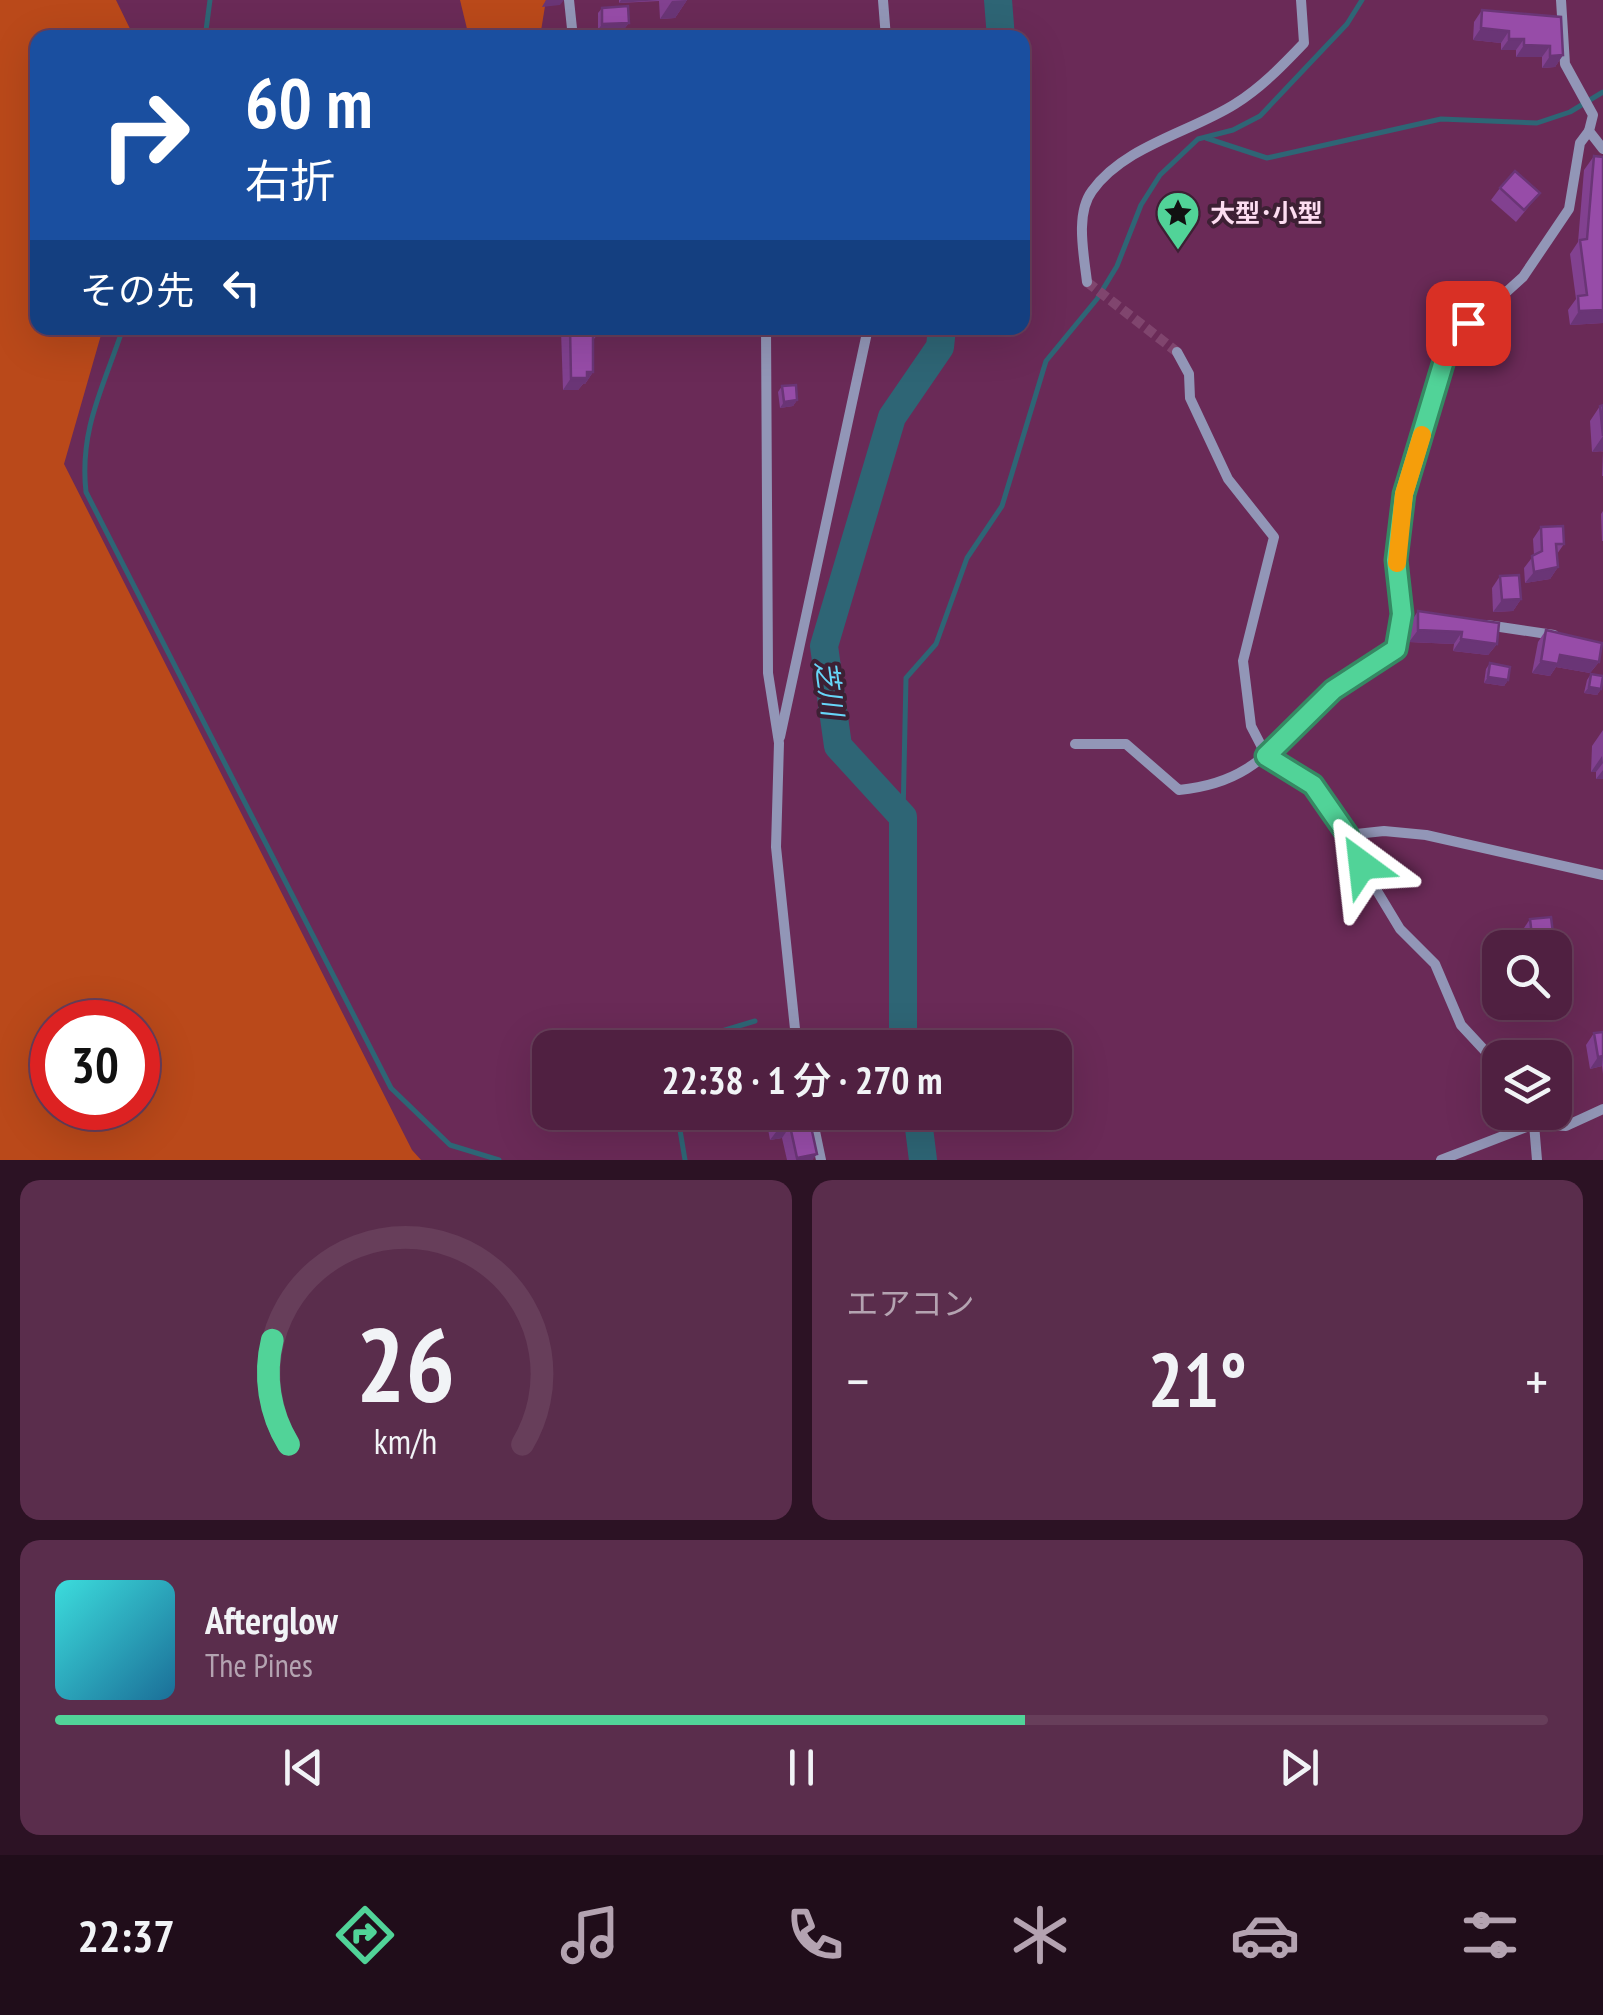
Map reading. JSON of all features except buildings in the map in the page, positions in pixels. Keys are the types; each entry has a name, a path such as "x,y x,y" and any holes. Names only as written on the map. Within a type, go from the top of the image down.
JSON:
{"street":[{"path":"569,0 572,30"},
{"path":"884,0 886,30"},
{"path":"1087,282 1082,231 1092,190 1136,154 1234,104 1264,84 1304,43 1301,0"},
{"path":"1075,744 1126,744 1179,790 1216,786 1266,756 1333,690 1396,649 1402,614 1396,560 1404,494 1449,344 1523,276 1569,209 1580,143 1594,115 1565,64 1561,0"},
{"path":"1589,130 1603,149"},
{"path":"766,335 768,673 779,743"},
{"path":"796,1030 776,847 779,743 866,335"},
{"path":"1177,352 1188,374 1190,398 1228,479 1274,537 1243,661 1251,726 1266,756 1313,785 1347,834 1400,929 1435,964 1461,1024 1482,1047"},
{"path":"1402,614 1420,616"},
{"path":"1473,622 1564,637"},
{"path":"1347,834 1384,831 1426,835 1603,875"},
{"path":"1572,1123 1603,1109"},
{"path":"815,1130 822,1160"},
{"path":"1441,1160 1518,1130"},
{"path":"1534,1130 1537,1160"}],"shaded area":[{"path":"0,0 116,0 131,30 30,30 30,335 101,335 64,464 412,1150 421,1160 0,1160"},
{"path":"460,0 546,0 541,30 467,30"}],"waterway":[{"path":"206,30 210,0"},
{"name":"芝川","path":"998,0 1000,30"},
{"path":"903,817 906,678 936,644 967,558 1002,506 1046,361 1097,299 1117,266 1141,205 1160,175 1198,139 1233,130 1260,116 1347,24 1362,0"},
{"path":"1206,138 1267,158 1441,119 1537,123 1570,112 1603,92"},
{"path":"120,335 90,428 86,492 391,1088 450,1145 499,1160"},
{"name":"芝川","path":"903,1030 903,817 838,746 824,646 892,417 940,347 941,335"},
{"path":"725,1030 755,1021"},
{"path":"680,1130 685,1160"},
{"name":"芝川","path":"919,1130 923,1160"}],"tunnel":[{"path":"1087,282 1177,352"}],"slow traffic":[{"path":"1397,563 1404,494 1422,435"}],"place":[{"name":"大型･小型","path":"1178,251"}],"route":[{"path":"1362,865 1347,834 1313,785 1266,756 1333,690 1396,649 1402,614 1396,560 1404,494 1449,344 1468,323"}]}
